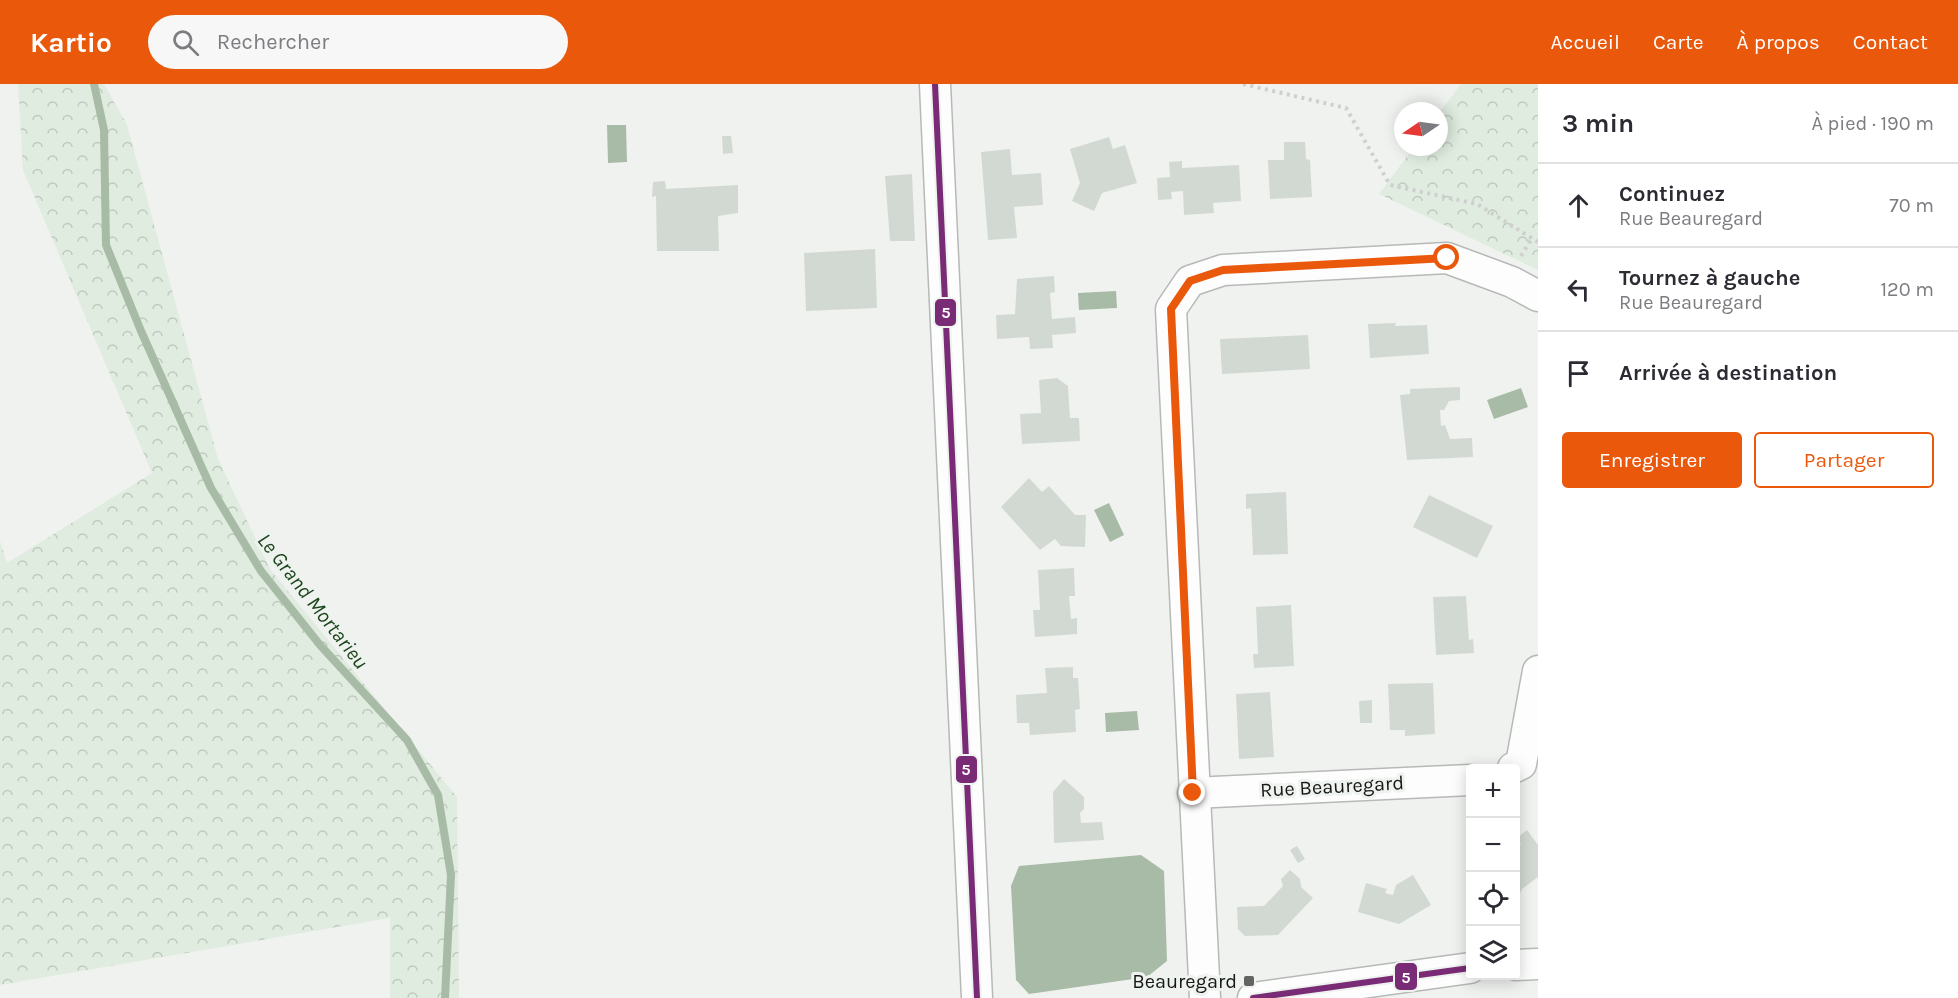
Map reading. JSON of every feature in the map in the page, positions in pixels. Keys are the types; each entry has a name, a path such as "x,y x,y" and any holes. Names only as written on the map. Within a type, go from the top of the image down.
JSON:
{"street":[{"path":"935,84 977,998"},
{"path":"1206,998 1193,793 1171,309 1190,281 1223,270 1447,258 1512,282 1538,296"},
{"path":"1520,764 1538,671"},
{"name":"Rue Beauregard","path":"1193,793 1466,780"},
{"path":"1520,965 1538,964"},
{"path":"1253,998 1306,995 1466,969"}],"path":[{"path":"1243,84 1346,108 1390,184 1477,204 1538,242"}],"green space":[{"path":"18,84 104,84 127,125 218,459 270,569 457,797 459,998 390,998 390,918 0,985 0,541 7,563 152,473 23,170"},
{"path":"1461,84 1538,84 1538,270 1379,194 1407,156 1448,156 1447,102"}],"shaded area":[{"path":"607,125 626,125 627,162 608,163"},
{"path":"1116,291 1117,308 1079,310 1078,293"},
{"path":"1521,388 1528,407 1494,419 1487,400"},
{"path":"1109,503 1124,535 1110,542 1094,510"},
{"path":"1137,711 1139,730 1106,732 1105,713"},
{"path":"1141,855 1164,871 1167,961 1147,977 1029,994 1016,980 1011,886 1019,866"}],"building":[{"path":"722,136 731,136 733,153 723,154"},
{"path":"1109,137 1113,149 1125,145 1137,183 1102,193 1094,211 1072,201 1080,183 1070,149"},
{"path":"1284,142 1305,142 1306,159 1310,160 1312,197 1270,199 1268,160 1284,160"},
{"path":"1010,149 1012,175 1041,173 1043,205 1014,207 1017,238 988,240 981,152"},
{"path":"1182,161 1182,168 1239,165 1241,201 1213,203 1214,213 1184,215 1183,191 1171,192 1172,199 1158,200 1157,178 1170,177 1169,162"},
{"path":"912,174 915,241 890,241 885,176"},
{"path":"665,181 666,189 738,185 738,213 718,216 719,251 657,251 656,196 652,197 653,182"},
{"path":"875,249 877,308 806,311 804,253"},
{"path":"1054,276 1055,292 1050,293 1052,319 1075,317 1076,333 1052,335 1053,348 1030,349 1029,337 997,339 996,315 1015,314 1017,279"},
{"path":"1396,323 1395,326 1427,325 1429,354 1370,358 1368,324"},
{"path":"1308,335 1310,369 1222,374 1220,339"},
{"path":"1057,378 1068,386 1070,418 1079,418 1080,441 1022,444 1020,414 1041,413 1039,380"},
{"path":"1460,387 1460,400 1449,401 1444,410 1440,410 1441,426 1445,425 1450,439 1472,438 1473,457 1407,460 1400,395 1410,394 1410,389"},
{"path":"1029,478 1042,492 1049,486 1075,515 1086,515 1085,547 1061,546 1055,539 1040,550 1001,507"},
{"path":"1286,492 1288,554 1253,555 1251,508 1246,509 1246,494"},
{"path":"1429,495 1493,526 1477,558 1413,527"},
{"path":"1074,568 1075,596 1069,596 1071,619 1077,618 1077,634 1035,637 1033,610 1040,610 1038,570"},
{"path":"1466,596 1469,640 1473,639 1474,653 1436,655 1433,597"},
{"path":"1291,605 1294,666 1254,668 1253,654 1258,654 1256,607"},
{"path":"1073,667 1073,678 1078,678 1080,709 1075,710 1076,732 1030,735 1029,723 1017,723 1016,695 1047,693 1045,668"},
{"path":"1433,683 1435,734 1405,736 1405,730 1390,730 1388,684"},
{"path":"1270,692 1274,757 1239,759 1236,694"},
{"path":"1372,700 1372,723 1360,723 1359,701"},
{"path":"1064,779 1084,797 1084,809 1080,813 1081,823 1102,822 1104,840 1054,843 1053,792"},
{"path":"1527,830 1538,845 1538,877 1522,889 1520,894 1521,844 1520,836"},
{"path":"1297,846 1305,859 1298,863 1290,850"},
{"path":"1290,870 1300,879 1301,887 1313,898 1278,935 1245,936 1238,929 1237,907 1264,906 1283,886 1281,879"},
{"path":"1413,875 1431,905 1399,924 1358,912 1366,883 1387,889 1385,893 1393,895 1396,885"}],"waterway":[{"name":"Le Grand Mortarieu","path":"94,84 104,130 106,245 141,331 211,488 261,571 320,645 407,740 438,795 451,875 445,998"}],"transit line":[{"name":"5","path":"935,84 977,998"},
{"name":"5","path":"1253,998 1466,969"}],"place":[{"name":"Beauregard","path":"1249,981"}],"route":[{"path":"1193,793 1171,309 1190,281 1223,270 1447,258"}]}
